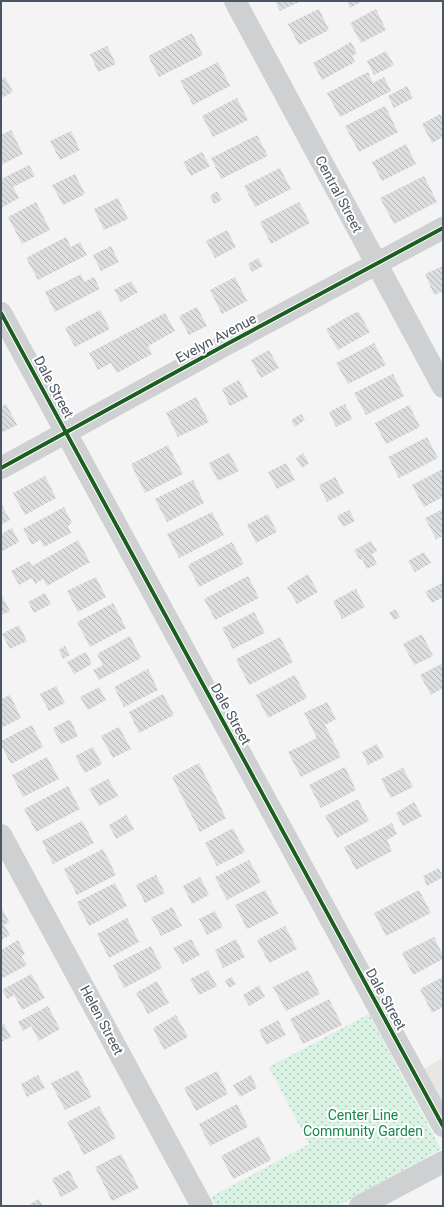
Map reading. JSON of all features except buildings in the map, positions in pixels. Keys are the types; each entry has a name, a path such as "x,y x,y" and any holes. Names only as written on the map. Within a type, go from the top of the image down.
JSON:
{"street":[{"name":"Central Street","path":"234,1 443,387"},
{"name":"Evelyn Avenue","path":"1,468 443,228"},
{"name":"Dale Street","path":"1,313 66,433 435,1094 443,1126"},
{"name":"Helen Street","path":"1,835 202,1206"},
{"path":"360,1206 443,1162"}],"shaded area":[{"path":"443,1058 443,1106 423,1069"}],"green space":[{"name":"Center Line Community Garden","path":"369,1014 441,1149 338,1206 216,1206 211,1197 309,1144 269,1067"}],"cycle path":[{"path":"1,468 443,228"},
{"path":"1,313 443,1126"}]}
